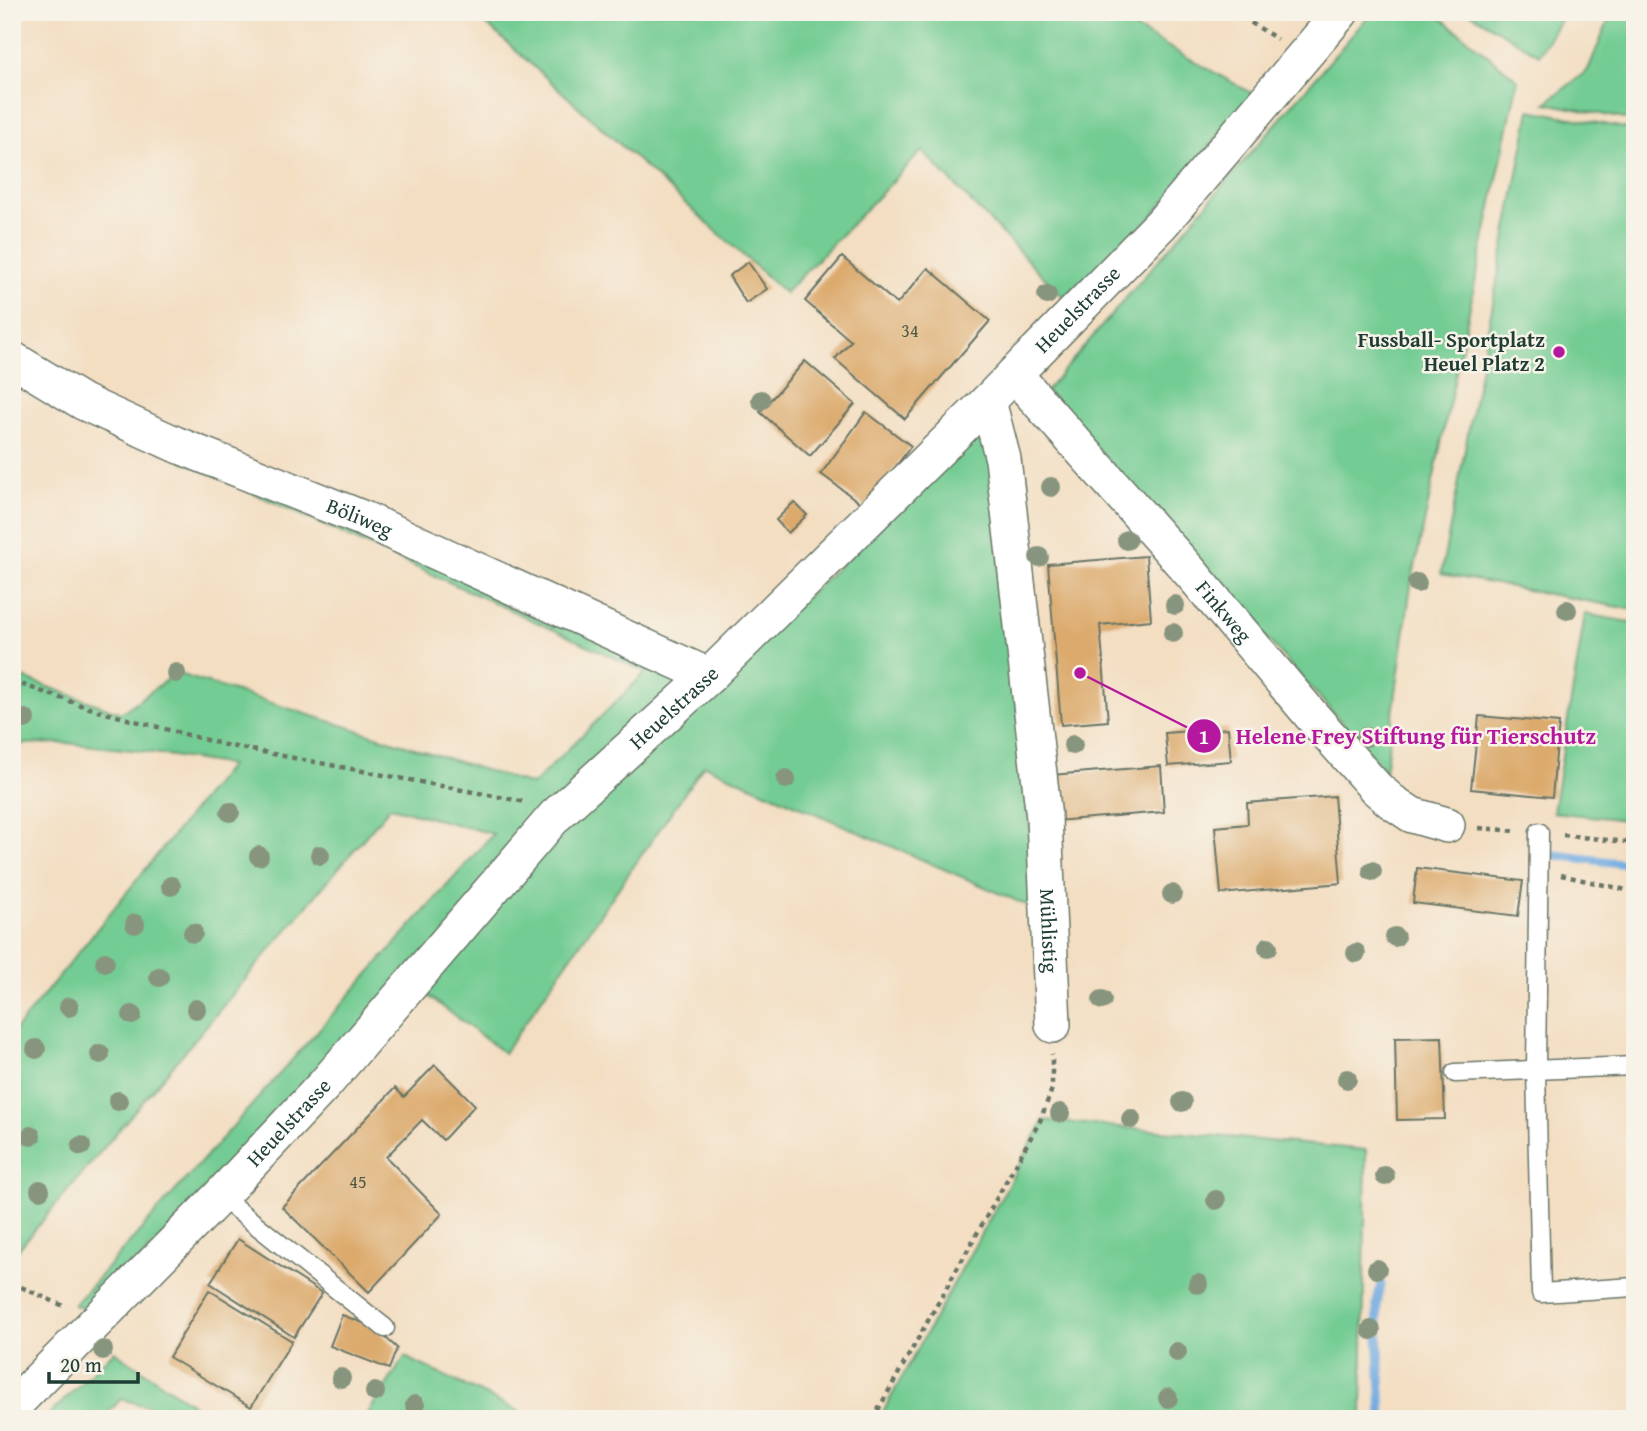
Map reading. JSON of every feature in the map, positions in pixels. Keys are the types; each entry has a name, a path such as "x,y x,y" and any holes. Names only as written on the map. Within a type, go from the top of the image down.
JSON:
{"street":[{"name":"Heuelstrasse","path":"12,1407 220,1196 325,1084 555,816 709,676 988,401 1162,223 1341,12"},
{"name":"Böliweg","path":"12,359 95,407 175,444 364,519 709,676"},
{"name":"Finkweg","path":"1014,374 1192,574 1376,788 1412,814 1447,825"},
{"name":"Mühlistig","path":"988,401 1003,459 1044,818 1053,1025"}],"lane":[{"path":"1539,832 1536,1069 1541,1293 1635,1287"},
{"path":"1455,1073 1635,1066"},
{"path":"220,1196 385,1328"}],"path":[{"path":"1234,12 1305,57"},
{"path":"12,681 98,711 225,745 524,801 555,816"},
{"path":"1538,869 1596,885 1635,892"},
{"path":"873,1419 1040,1121 1052,1089 1053,1025"},
{"path":"12,1283 97,1321"}],"green space":[{"path":"473,12 1106,12 1253,94 1150,219 1064,298 922,151 785,293"},
{"path":"1372,12 1434,12 1518,80 1411,585 1385,771 1046,391"},
{"path":"1468,12 1565,12 1539,55"},
{"path":"1612,12 1635,12 1635,121 1546,103 1588,70"},
{"name":"Fussball- Sportplatz Heuel Platz 2","path":"1530,110 1635,130 1635,610 1441,574"},
{"path":"12,368 694,673 341,1050 91,1311 74,1305 493,834 390,807 12,1257 12,1034 230,765 66,743 12,744 12,674 121,713 176,673 532,785 646,672 12,383"},
{"path":"976,436 993,454 1038,910 704,765 504,1053 422,991 565,826"},
{"path":"1585,614 1635,623 1635,821 1553,812"},
{"path":"1044,1120 1366,1150 1362,1419 879,1419"},
{"path":"114,1351 214,1419 195,1419 121,1399 102,1419 45,1419"},
{"path":"405,1357 535,1419 364,1419"}],"building":[{"path":"842,257 897,304 928,268 990,321 905,419 835,359 851,341 805,301"},
{"path":"748,262 767,289 746,303 729,276"},
{"path":"805,361 855,404 810,456 760,412"},
{"path":"866,412 911,446 866,507 821,474"},
{"path":"794,502 807,515 788,533 776,520"},
{"path":"1146,556 1151,620 1100,625 1108,721 1061,725 1048,564"},
{"path":"1479,716 1559,723 1552,797 1471,789"},
{"path":"1228,728 1231,761 1168,766 1165,733"},
{"path":"1161,766 1164,812 1055,821 1052,775"},
{"path":"1334,796 1341,883 1221,894 1215,827 1248,824 1247,803"},
{"path":"1417,868 1523,881 1518,916 1413,903"},
{"path":"1442,1037 1445,1119 1397,1120 1395,1038"},
{"path":"435,1065 475,1105 443,1140 422,1120 386,1157 442,1214 369,1292 282,1207 395,1088 404,1097"},
{"path":"238,1239 322,1293 294,1337 210,1283"},
{"path":"209,1290 292,1341 251,1407 169,1357"},
{"path":"342,1315 374,1327 397,1348 389,1369 330,1346"}],"waterway":[{"path":"1555,855 1635,865"},
{"path":"1381,1284 1377,1304 1382,1419"}],"place":[{"name":"Fussball- Sportplatz Heuel Platz 2","path":"1559,352"},
{"name":"Helene Frey Stiftung für Tierschutz","path":"1080,673"}]}
